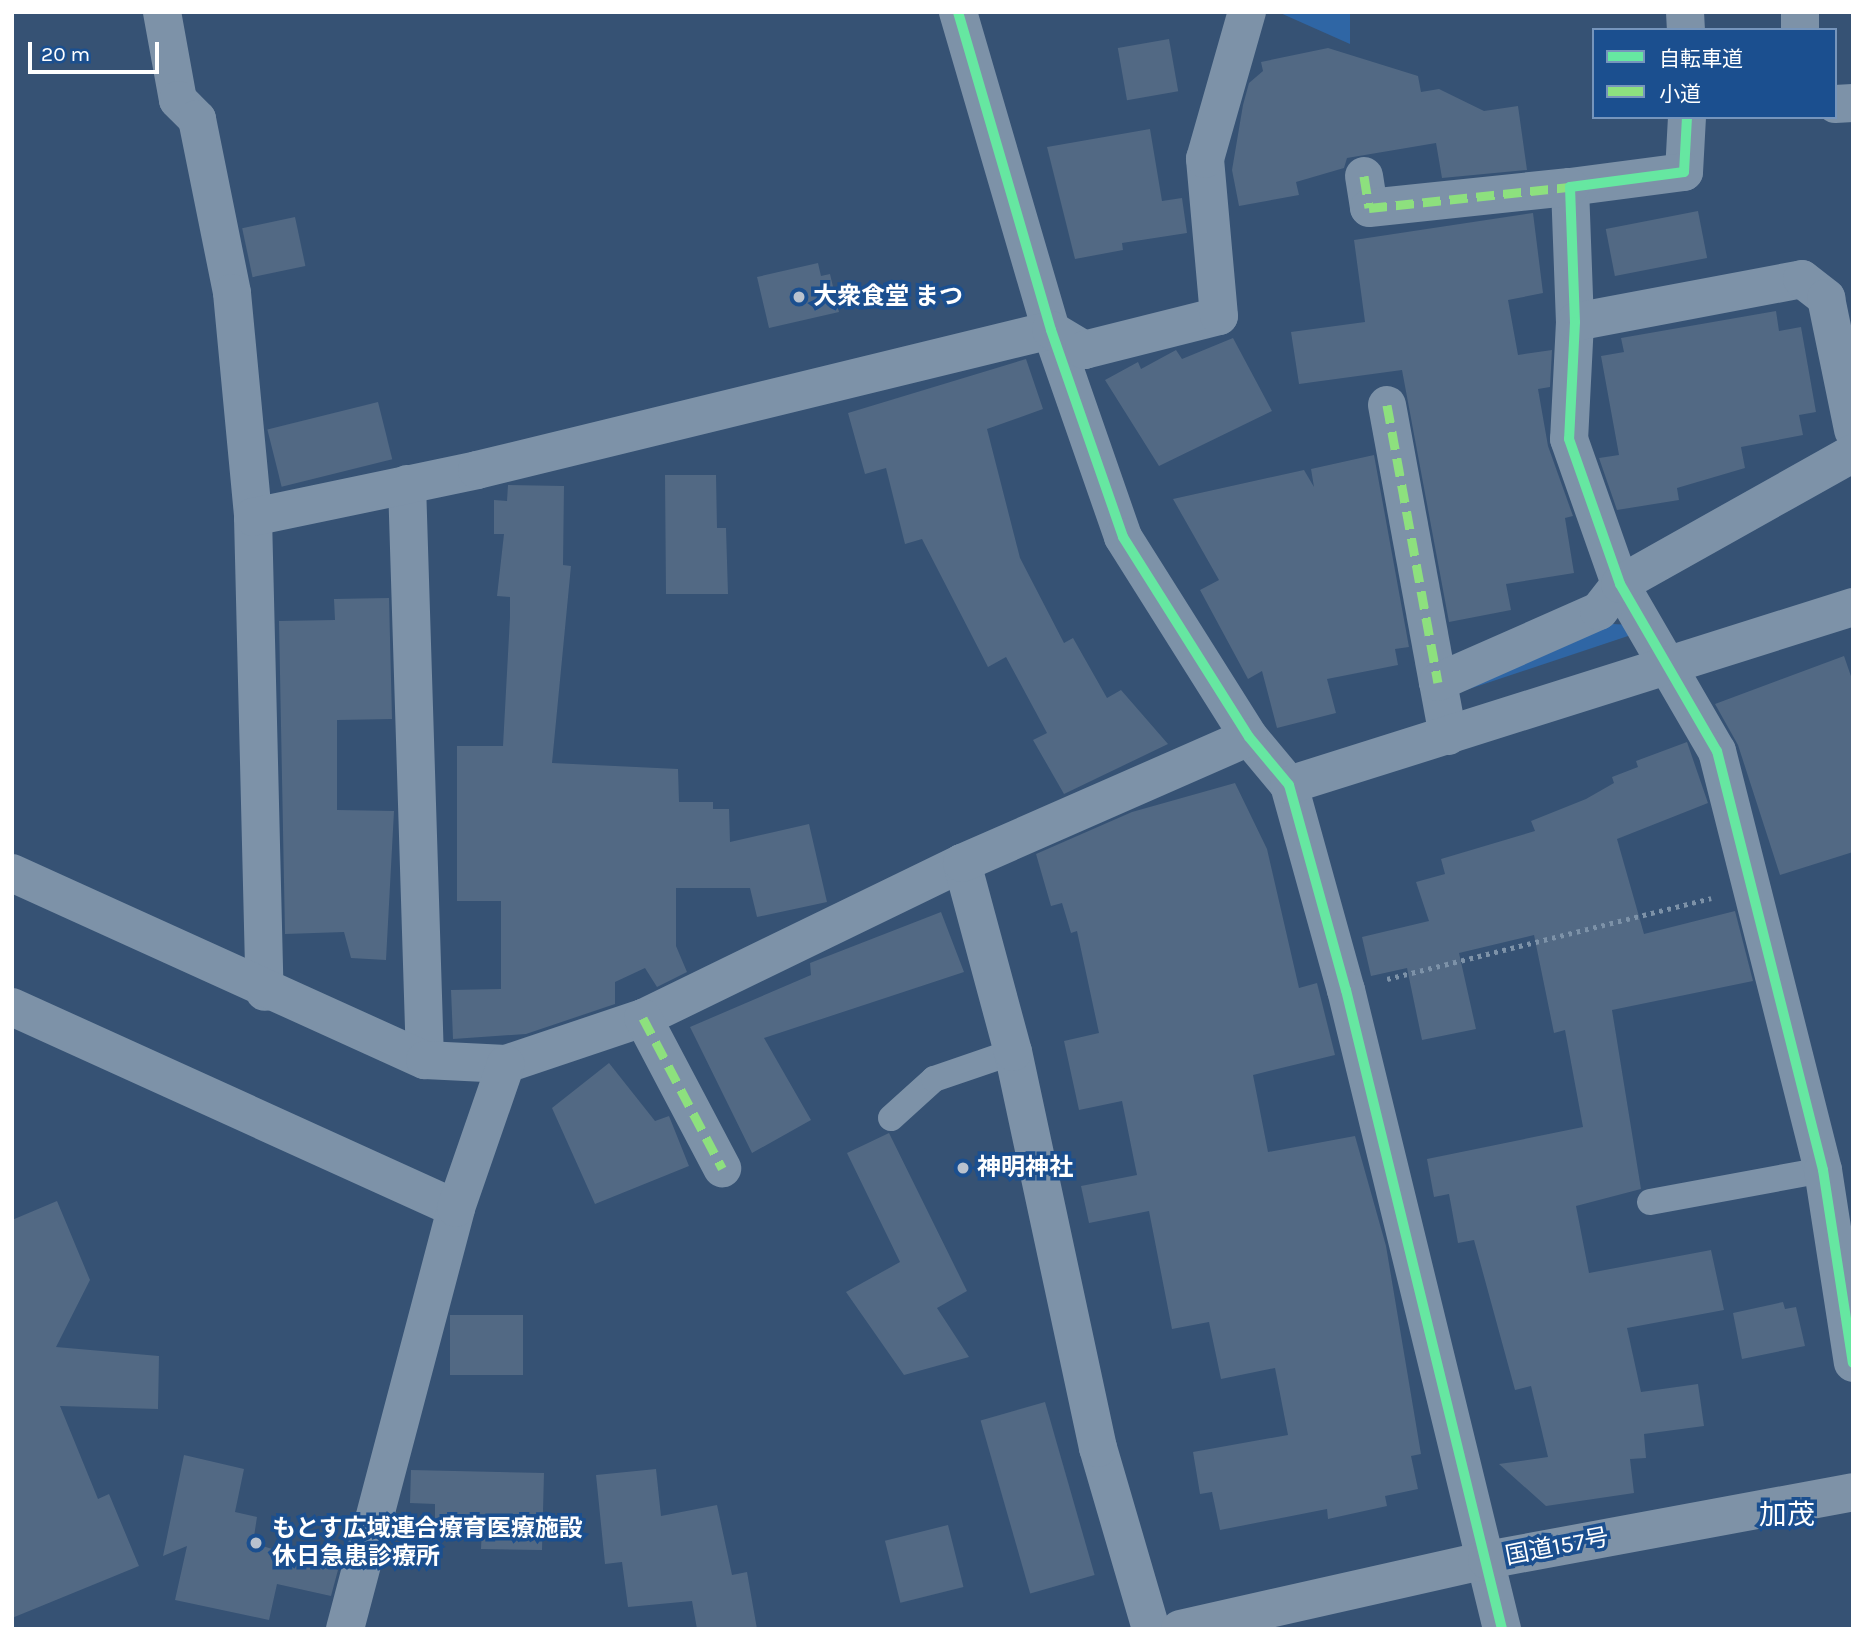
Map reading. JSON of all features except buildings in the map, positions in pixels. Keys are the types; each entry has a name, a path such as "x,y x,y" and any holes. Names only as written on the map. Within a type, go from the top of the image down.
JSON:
{"highway":[{"name":"国道157号","path":"1180,1629 1487,1560 1853,1492"}],"street":[{"path":"162,12 178,100 197,119 232,293 253,517 265,992"},
{"path":"958,12 1051,330 1123,537 1249,737 1289,785 1346,990 1502,1629"},
{"path":"253,517 407,484 1051,330 1084,350 1219,316 1205,159 1247,12"},
{"path":"1364,176 1369,208 1684,172 1687,119"},
{"path":"1570,187 1575,322 1569,439 1620,583 1717,751 1822,1170 1853,1363"},
{"path":"1575,322 1802,279 1826,298 1853,430"},
{"path":"1387,405 1448,736"},
{"path":"1438,682 1599,611 1620,583 1853,453"},
{"path":"407,484 425,1060"},
{"path":"1289,785 1853,607"},
{"path":"12,873 265,992 425,1060 506,1064 643,1018 962,863 1249,737"},
{"path":"962,863 1013,1052 1097,1448 1151,1629"},
{"path":"12,1007 456,1208"},
{"path":"643,1018 722,1168"},
{"path":"345,1629 456,1208 506,1064"}],"lane":[{"path":"891,1118 934,1079 1013,1052"},
{"path":"1650,1202 1822,1170"}],"path":[{"path":"1346,990 1753,888"}],"shaded area":[{"path":"1278,12 1350,12 1350,44"},
{"path":"1599,623 1629,625 1634,634 1460,692"}],"marked path":[{"path":"1364,176 1369,208 1570,187"},
{"path":"1387,405 1438,682"},
{"path":"643,1018 722,1168"}],"cycle path":[{"path":"958,12 1051,330 1123,537 1249,737 1289,785 1346,990 1502,1629"},
{"path":"1687,119 1684,172 1570,187 1575,322 1569,439 1620,584 1717,751 1823,1170 1853,1363"}],"place":[{"name":"大衆食堂 まつ","path":"799,297"},
{"name":"神明神社","path":"963,1168"},
{"name":"もとす広域連合療育医療施設 休日急患診療所","path":"256,1543"}],"district":[{"name":"加茂","path":"1787,1515"}]}
